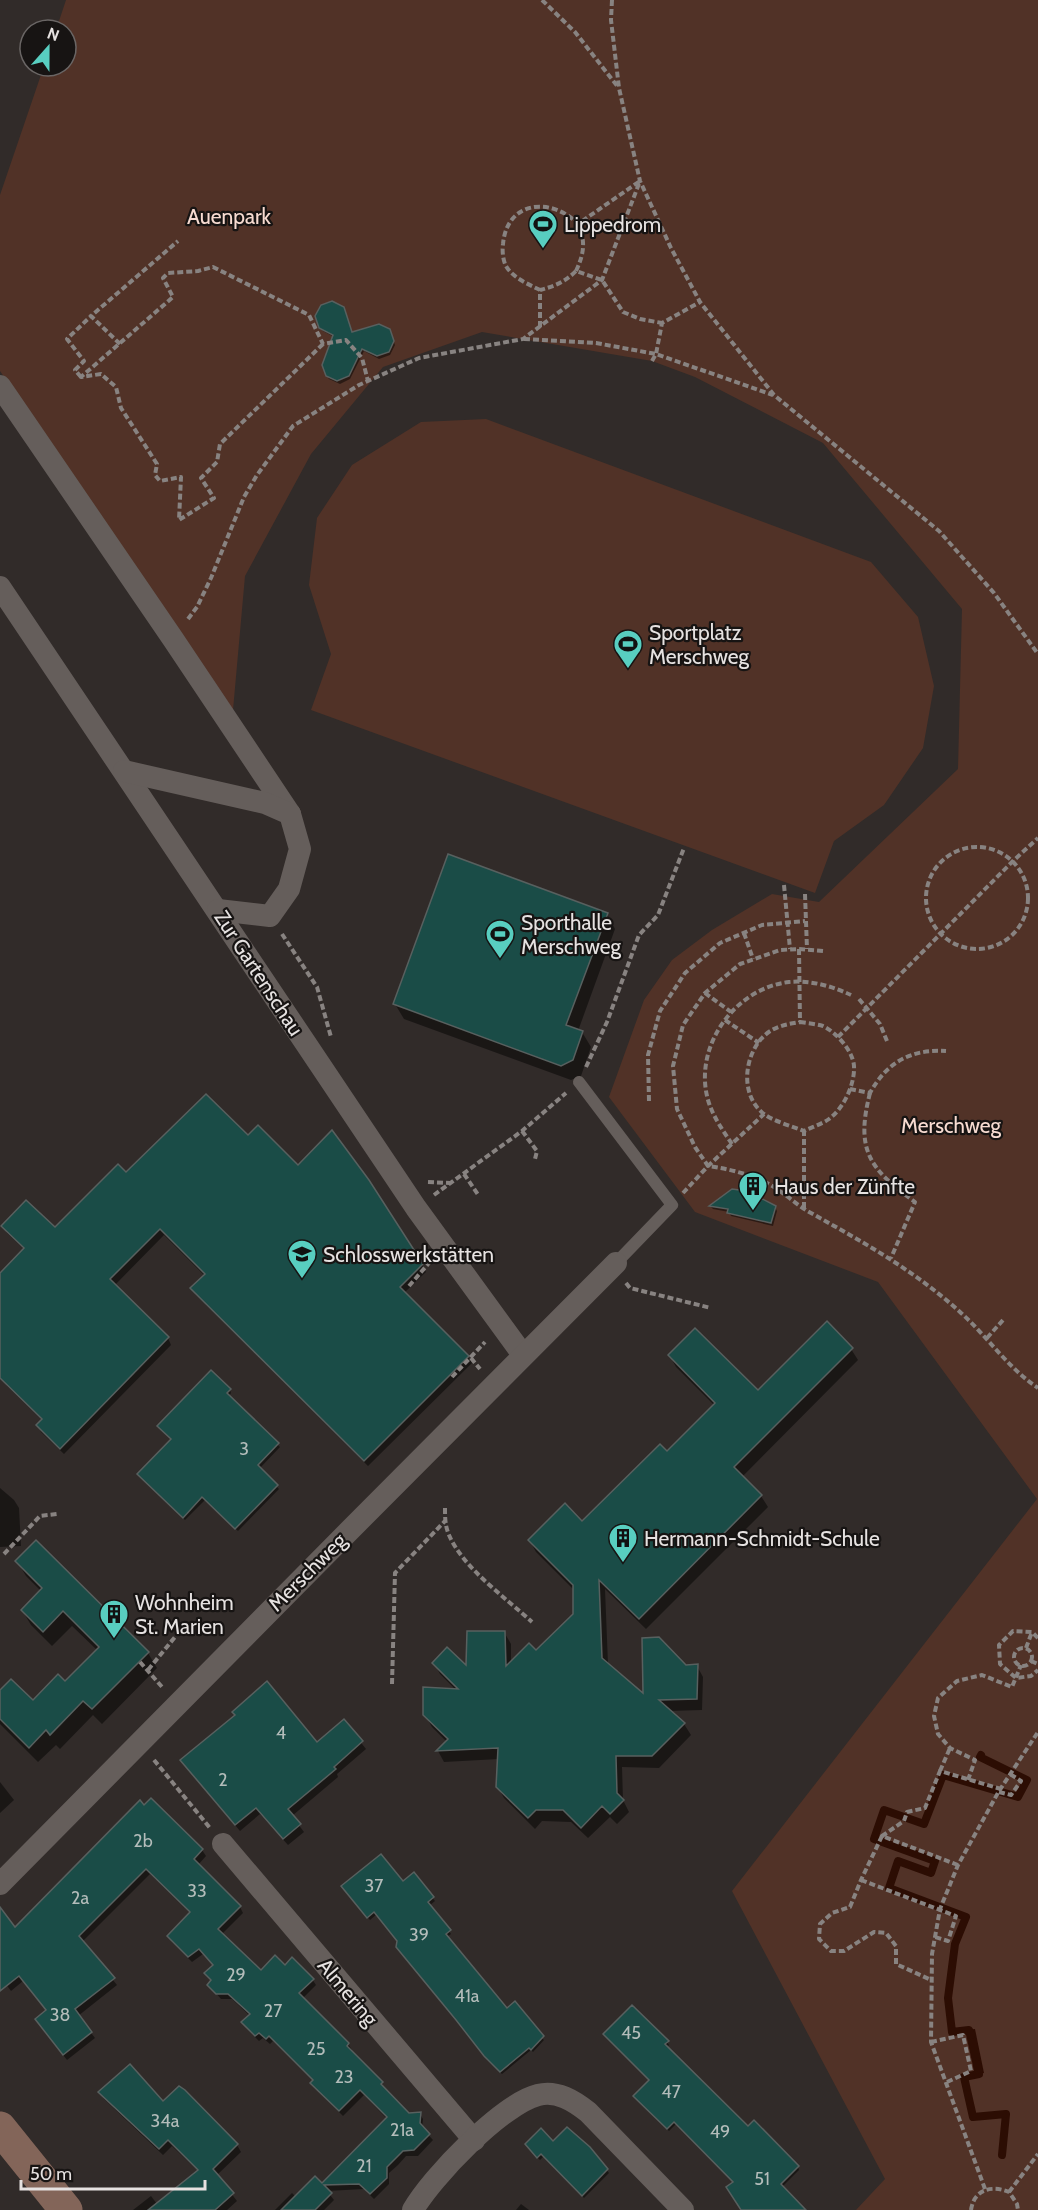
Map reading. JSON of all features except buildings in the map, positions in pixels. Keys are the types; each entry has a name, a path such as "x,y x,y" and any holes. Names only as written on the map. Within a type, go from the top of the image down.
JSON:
{"main road":[{"path":"0,2128 66,2210"}],"street":[{"path":"0,386 290,814 300,849 289,889 270,916 218,910"},
{"name":"Zur Gartenschau","path":"0,587 416,1208 523,1356"},
{"path":"124,771 265,803 290,814"},
{"name":"Merschweg","path":"0,1884 614,1265"},
{"name":"Almering","path":"223,1845 474,2140"},
{"path":"413,2210 427,2189 474,2140 506,2112 539,2095 573,2100 588,2112 683,2210"}],"lane":[{"path":"579,1082 672,1204 614,1265"}],"path":[{"path":"542,0 575,32 619,87"},
{"path":"612,0 611,20 619,87 640,180 671,248 700,302 774,395 939,531 994,593 1038,654"},
{"path":"578,224 640,180"},
{"path":"523,339 602,280 640,180"},
{"path":"543,206 560,209 578,224 582,234 584,244 582,259 576,271 557,286 540,290 516,277 505,266 503,249 507,226 517,214 530,207 543,206"},
{"path":"81,377 75,370 84,361 67,339 178,241"},
{"path":"81,377 173,297 162,278 168,273 198,271 213,267 309,315 322,344"},
{"path":"576,271 602,280 623,312 640,319 662,324 700,302"},
{"path":"540,290 540,327"},
{"path":"92,316 120,344"},
{"path":"652,361 656,354 662,324"},
{"path":"81,377 101,374 116,387 121,408 157,464 155,475 160,481 181,477 179,520 214,498 201,478 218,462 220,444 322,344 346,339 362,358 368,381"},
{"path":"173,639 196,607 211,579 244,497 257,475 294,426 368,381 419,358 523,339 596,343 656,354 774,395"},
{"path":"838,1037 1012,861 1038,838"},
{"path":"976,846 1002,853 1012,861 1024,878 1028,898 1024,917 1013,934 990,947 977,949 963,947 940,934 930,917 925,897 932,872 940,861 963,848 976,846"},
{"path":"416,1208 522,1131 579,1082 607,1022 639,935 658,915 684,848"},
{"path":"784,885 790,949"},
{"path":"805,894 807,949"},
{"path":"270,916 317,987 338,1058 325,1073"},
{"path":"649,1101 648,1055 660,1011 685,973 720,943 762,925 806,921"},
{"path":"744,933 753,959"},
{"path":"823,951 790,949 740,964 705,993 683,1025 673,1066 677,1109 695,1147 708,1166 739,1170 771,1185 804,1209 891,1258 953,1306 987,1338 1011,1366 1038,1389"},
{"path":"799,949 800,1022"},
{"path":"732,1144 718,1124 707,1095 706,1064 714,1035 730,1012 758,991 787,982 818,984 851,995"},
{"path":"705,993 730,1012"},
{"path":"860,999 880,1024 887,1041"},
{"path":"725,1020 759,1043"},
{"path":"800,1022 823,1026 838,1037 848,1050 854,1064 850,1089 830,1119 804,1131 764,1114 753,1100 746,1079 751,1054 765,1035 780,1026 800,1022"},
{"path":"891,1258 915,1202 886,1181 875,1168 867,1150 864,1128 870,1093 877,1081 890,1068 908,1055 931,1050 946,1051"},
{"path":"850,1089 870,1093"},
{"path":"672,1204 708,1166 764,1114"},
{"path":"522,1131 537,1152 535,1159"},
{"path":"804,1131 804,1209"},
{"path":"464,1174 479,1196"},
{"path":"409,1286 443,1247"},
{"path":"614,1265 630,1288 711,1308"},
{"path":"987,1338 1003,1320"},
{"path":"452,1377 500,1327"},
{"path":"445,1508 445,1521 450,1536 468,1563 532,1622"},
{"path":"4,1554 40,1516 57,1514"},
{"path":"392,1684 396,1574 445,1521"},
{"path":"1038,1638 1032,1632 1013,1631 999,1645 1000,1664 1016,1678 1031,1676 1038,1670"},
{"path":"1026,1648 1032,1632"},
{"path":"148,1670 175,1637"},
{"path":"1019,1648 1026,1648 1032,1653 1031,1661 1027,1665 1021,1665 1015,1661 1015,1654 1019,1648"},
{"path":"1031,1661 1038,1664"},
{"path":"140,1662 177,1705"},
{"path":"968,1780 975,1760 950,1749 938,1734 934,1716 938,1698 957,1681 982,1675 1012,1687 1021,1665"},
{"path":"985,2190 931,2042 932,1954 940,1909 958,1865 1000,1790 1038,1732"},
{"path":"139,1744 223,1845"},
{"path":"932,1980 896,1964 896,1946 886,1933 874,1932 844,1951 831,1951 819,1939 820,1924 832,1913 850,1907 882,1836 904,1821 907,1812 925,1808 950,1749"},
{"path":"940,1771 1011,1795 1021,1780 1010,1774"},
{"path":"882,1836 958,1865"},
{"path":"861,1880 956,1916 948,1941 935,1937"},
{"path":"931,2042 963,2035 971,2071 945,2083"},
{"path":"1010,2192 1038,2154"},
{"path":"971,2210 975,2199 985,2190 1000,2188 1010,2192 1018,2210"}],"green space":[{"name":"Auenpark","path":"66,0 1038,0 1038,2210 856,2210 885,2179 732,1891 1037,1499 878,1282 695,1212 609,1097 644,1000 672,960 712,930 772,894 819,902 958,769 962,609 823,443 695,377 652,361 482,332 383,367 311,454 245,576 233,710 0,371 0,195 40,78 78,78 78,18 60,18"},
{"name":"Sportplatz Merschweg","path":"486,419 871,562 918,617 934,686 923,748 884,805 834,841 815,893 311,710 331,654 309,585 317,518 352,465 421,422"}],"shaded area":[{"path":"975,2029 984,2073 975,2075 965,2030"}],"waterway":[{"path":"971,2035 969,2030 952,2032 948,1998 955,1944 966,1917 889,1888 898,1861 931,1873 935,1861 874,1839 884,1810 924,1824 943,1775 1018,1797 1027,1780 980,1757 981,1755"},
{"path":"977,2064 979,2074 964,2077 973,2117 1006,2114 1002,2155"}],"place":[{"name":"Lippedrom","path":"543,250"},
{"name":"Sportplatz Merschweg","path":"628,670"},
{"name":"Sporthalle Merschweg","path":"500,960"},
{"name":"Haus der Zünfte","path":"753,1212"},
{"name":"Schlosswerkstätten","path":"302,1280"},
{"name":"Hermann-Schmidt-Schule","path":"623,1564"},
{"name":"Wohnheim St. Marien","path":"114,1640"}]}
